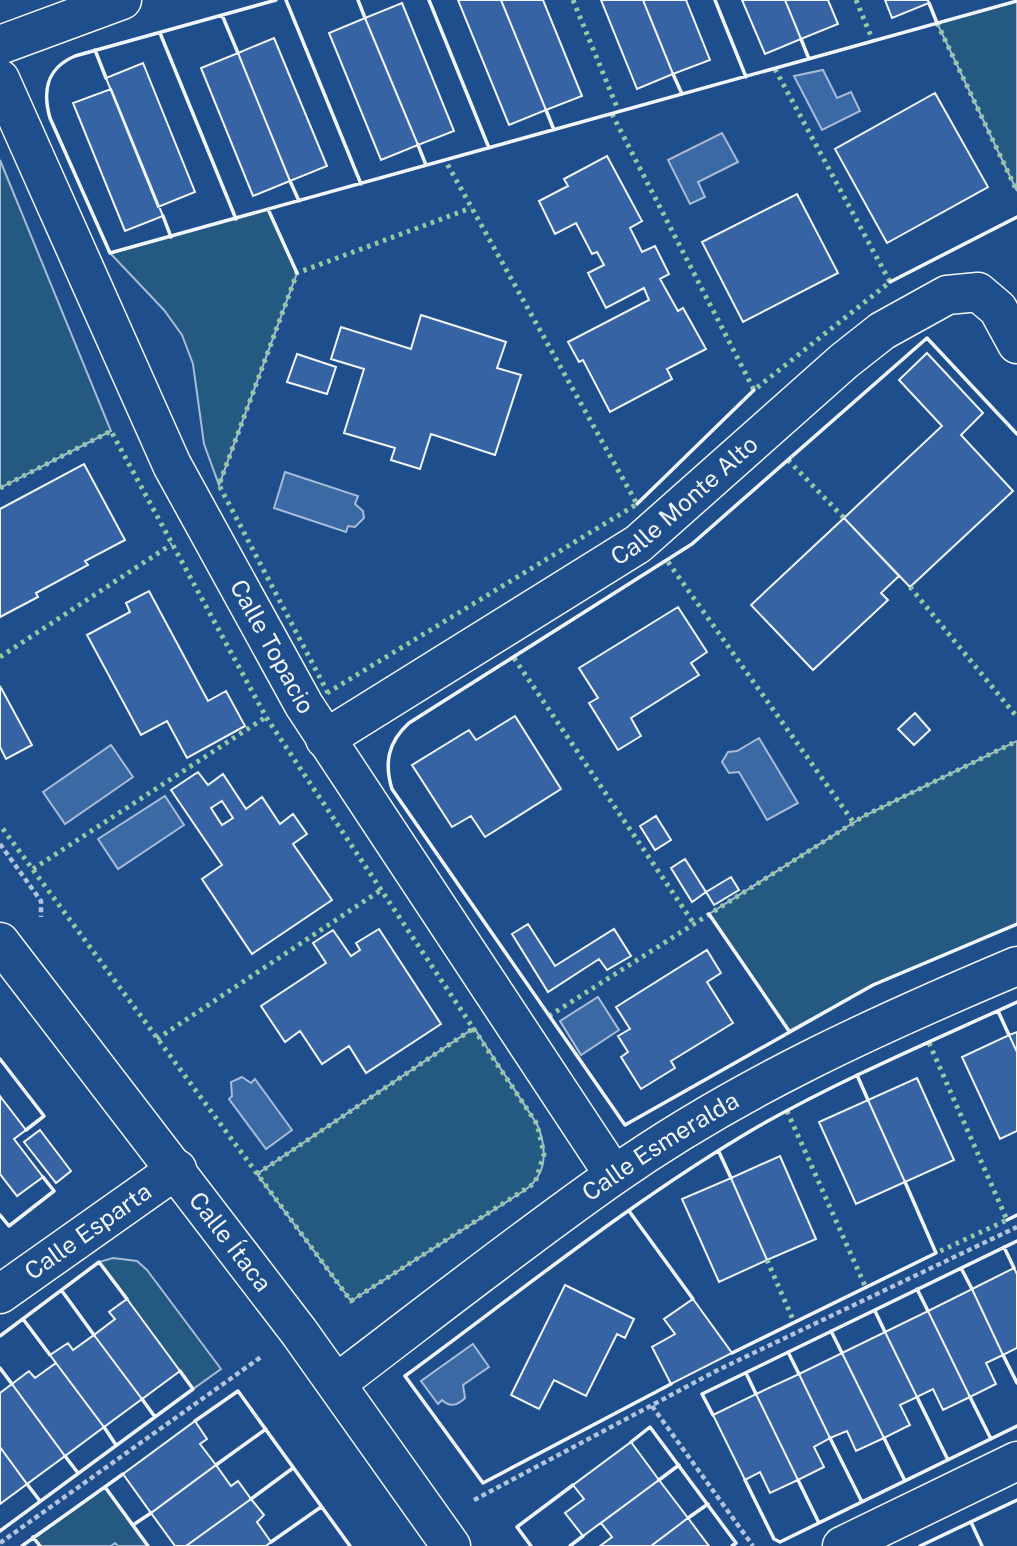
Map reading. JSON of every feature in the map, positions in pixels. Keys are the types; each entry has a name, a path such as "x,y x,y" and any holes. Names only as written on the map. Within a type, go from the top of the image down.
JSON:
{"street":[{"path":"0,45 122,0"},
{"name":"Calle Topacio","path":"0,79 172,465 325,739 614,1175"},
{"name":"Calle Monte Alto","path":"325,739 638,544 844,361 914,311 947,295 978,292 998,309 1017,344"},
{"name":"Calle Ítaca","path":"0,942 177,1169 299,1332 443,1534"},
{"name":"Calle Esmeralda","path":"337,1383 614,1175 793,1067 906,1013 1017,966"},
{"name":"Calle Esparta","path":"4,1283 177,1169"},
{"path":"842,1546 1017,1461"}],"path":[{"path":"443,1534 652,1405 718,1370 1017,1227"},
{"path":"0,1543 205,1394 299,1332"},
{"path":"652,1405 753,1546"}],"shaded area":[{"path":"1017,1 1017,191 937,23"},
{"path":"823,70 837,98 851,92 860,111 822,130 794,76"},
{"path":"722,133 738,162 698,182 705,197 690,204 668,160"},
{"path":"0,160 111,431 0,488"},
{"path":"268,209 297,273 219,485 204,444 193,364 182,335 164,310 110,253"},
{"path":"285,472 358,496 355,504 363,511 364,518 355,527 348,526 346,532 274,508"},
{"path":"759,738 798,803 767,820 739,772 729,773 722,762 728,752 737,751"},
{"path":"1017,741 1017,924 873,985 789,1031 709,914 864,816"},
{"path":"111,745 133,777 65,824 43,792"},
{"path":"165,796 184,825 118,869 98,839"},
{"path":"598,997 619,1030 581,1055 560,1021"},
{"path":"474,1028 537,1124 543,1142 542,1168 533,1184 525,1190 351,1301 257,1174"},
{"path":"242,1077 251,1083 255,1079 292,1130 266,1149 229,1099 232,1096 231,1082"},
{"path":"113,1258 137,1261 147,1270 221,1369 193,1389 99,1262"},
{"path":"473,1344 489,1367 463,1385 465,1398 457,1404 451,1405 442,1400 438,1404 421,1381"},
{"path":"105,1487 148,1546 118,1546 115,1543 111,1546 40,1546 33,1537"}],"building":[{"path":"458,0 501,0 546,110 509,125"},
{"path":"501,0 543,0 582,96 546,110"},
{"path":"601,0 643,0 673,74 637,89"},
{"path":"643,0 686,0 710,60 673,74"},
{"path":"742,0 785,0 801,39 765,54"},
{"path":"785,0 828,0 838,24 801,39"},
{"path":"885,0 928,0 929,3 892,18"},
{"path":"402,3 454,131 418,145 365,18"},
{"path":"365,18 418,145 381,160 329,33"},
{"path":"274,38 327,166 290,181 238,53"},
{"path":"238,53 290,181 253,196 201,68"},
{"path":"143,63 195,192 158,207 106,78"},
{"path":"111,89 163,216 125,231 73,103"},
{"path":"935,93 988,187 887,243 835,149"},
{"path":"607,156 642,221 630,228 642,252 655,246 669,274 660,279 678,311 683,308 706,349 667,369 672,379 610,412 583,360 579,362 568,342 649,300 644,288 606,308 588,273 604,265 597,252 592,254 576,223 555,234 539,201 568,186 564,179"},
{"path":"797,194 838,273 743,322 702,242"},
{"path":"421,315 506,342 497,368 521,375 495,455 431,434 420,469 391,460 395,448 344,433 364,369 331,359 341,327 411,349"},
{"path":"927,353 983,413 961,435 1013,491 910,587 844,518 942,426 899,380"},
{"path":"297,354 336,367 327,394 287,382"},
{"path":"84,464 125,540 85,561 88,565 36,593 38,597 0,617 0,509"},
{"path":"844,518 899,576 881,593 888,600 813,670 751,605"},
{"path":"149,591 208,701 226,691 245,726 187,758 167,721 141,735 87,635 130,612 126,603"},
{"path":"678,607 707,652 691,663 699,675 631,718 641,736 618,750 589,703 598,698 579,668"},
{"path":"0,686 32,745 6,759 0,747"},
{"path":"915,713 930,730 914,745 898,729"},
{"path":"515,716 561,789 485,837 471,816 452,827 412,765 469,730 476,740"},
{"path":"198,772 208,785 223,774 246,809 262,797 280,824 293,814 307,834 293,844 332,900 252,954 202,879 222,865 171,790","holes":["222,801 233,818 222,825 211,808"]},
{"path":"656,816 671,840 655,850 640,826"},
{"path":"685,859 706,892 692,902 671,868"},
{"path":"731,877 739,890 714,905 706,892"},
{"path":"528,924 555,966 614,929 631,956 607,970 599,959 548,992 512,934"},
{"path":"379,929 441,1024 366,1073 349,1046 322,1064 300,1031 285,1042 261,1006 326,963 313,943 333,930 351,956 360,950 356,943"},
{"path":"707,950 721,973 707,982 733,1023 671,1061 675,1068 641,1089 621,1057 628,1052 618,1036 630,1029 616,1007"},
{"path":"1017,1032 1017,1052 1009,1035"},
{"path":"1009,1035 1017,1052 1017,1131 1000,1139 962,1057"},
{"path":"917,1078 954,1160 905,1182 868,1100"},
{"path":"0,1096 26,1130 14,1139 43,1177 17,1196 0,1174"},
{"path":"868,1100 905,1182 856,1204 819,1122"},
{"path":"40,1130 71,1171 56,1183 24,1142"},
{"path":"780,1156 816,1239 767,1260 731,1178"},
{"path":"731,1178 767,1260 719,1282 682,1199"},
{"path":"1014,1268 1017,1274 1017,1348 1003,1355 972,1289"},
{"path":"565,1285 634,1319 625,1338 617,1334 586,1396 554,1380 539,1409 511,1395"},
{"path":"972,1289 1003,1355 986,1363 996,1384 970,1397 928,1311"},
{"path":"127,1299 180,1371 142,1399 94,1335 115,1319 109,1312"},
{"path":"693,1299 732,1353 671,1384 652,1347 675,1334 664,1319"},
{"path":"928,1311 970,1397 943,1410 933,1389 917,1397 885,1332"},
{"path":"885,1332 917,1397 900,1405 910,1425 884,1438 842,1353"},
{"path":"94,1335 142,1399 104,1427 50,1355 68,1343 73,1350"},
{"path":"842,1353 884,1438 856,1451 847,1431 830,1438 799,1374"},
{"path":"56,1363 104,1427 65,1456 12,1384 29,1371 35,1378"},
{"path":"799,1374 830,1438 814,1447 824,1467 798,1480 756,1394"},
{"path":"12,1384 65,1456 27,1484 0,1447 0,1393"},
{"path":"756,1394 798,1480 770,1493 760,1472 745,1480 713,1415"},
{"path":"195,1421 207,1439 200,1444 216,1465 151,1513 123,1474"},
{"path":"631,1442 659,1480 583,1536 565,1513 584,1499 573,1485"},
{"path":"0,1447 27,1484 0,1504"},
{"path":"216,1465 231,1486 238,1481 251,1499 186,1546 175,1546 151,1513"},
{"path":"659,1480 688,1518 651,1546 600,1546 612,1537 601,1523"},
{"path":"251,1499 264,1515 257,1522 271,1542 266,1546 186,1546"},
{"path":"688,1518 709,1546 651,1546"}],"hedge":[{"path":"573,0 619,112"},
{"path":"856,0 873,41"},
{"path":"937,23 1017,191"},
{"path":"612,114 754,390 890,282 775,69"},
{"path":"327,693 637,504 445,160"},
{"path":"328,693 219,485 297,273 471,208"},
{"path":"0,488 111,431 266,717 537,1124 544,1154 535,1183 351,1301 0,825"},
{"path":"788,460 844,518"},
{"path":"0,657 172,544"},
{"path":"668,562 854,823"},
{"path":"910,587 1017,717"},
{"path":"514,658 694,924"},
{"path":"33,869 266,717"},
{"path":"549,1016 864,816 1017,741"},
{"path":"157,1039 381,890"},
{"path":"257,1174 474,1028"},
{"path":"929,1043 1007,1220 936,1253"},
{"path":"787,1111 866,1288"},
{"path":"767,1260 794,1322"}],"wall":[{"path":"276,0 75,56 58,67 53,74 47,89 50,118 110,253 1017,1"},
{"path":"286,0 361,184"},
{"path":"358,0 365,18"},
{"path":"429,0 489,148"},
{"path":"715,0 746,77"},
{"path":"929,3 937,23"},
{"path":"222,15 238,53"},
{"path":"160,33 236,219"},
{"path":"801,39 809,59"},
{"path":"95,50 106,78"},
{"path":"673,74 682,94"},
{"path":"546,110 554,130"},
{"path":"418,145 426,165"},
{"path":"290,181 299,201"},
{"path":"268,209 297,273"},
{"path":"163,216 171,237"},
{"path":"890,282 1017,217"},
{"path":"1017,434 927,338 692,544 409,723 392,745 388,762 392,789 625,1125 873,985 1017,924"},
{"path":"637,504 754,390"},
{"path":"709,914 789,1031"},
{"path":"671,1384 483,1483 405,1376 579,1246 713,1154 822,1092 1017,1002"},
{"path":"998,1011 1009,1035"},
{"path":"0,1059 44,1116 26,1130"},
{"path":"857,1075 868,1100"},
{"path":"719,1152 731,1178"},
{"path":"0,1215 9,1226 54,1191 43,1177"},
{"path":"732,1353 936,1253 905,1182"},
{"path":"629,1211 693,1299"},
{"path":"1007,1220 1017,1215"},
{"path":"713,1415 702,1394 1017,1241"},
{"path":"1004,1247 1014,1268"},
{"path":"0,1336 99,1262 127,1299"},
{"path":"961,1268 972,1289"},
{"path":"917,1289 928,1311"},
{"path":"62,1291 94,1335"},
{"path":"875,1311 885,1332"},
{"path":"23,1319 50,1355"},
{"path":"831,1331 842,1353"},
{"path":"788,1352 799,1374"},
{"path":"1003,1355 1017,1383"},
{"path":"0,1368 12,1384"},
{"path":"0,1531 193,1389 180,1371"},
{"path":"746,1373 756,1394"},
{"path":"195,1421 238,1391 350,1546"},
{"path":"917,1397 948,1460"},
{"path":"970,1397 991,1439"},
{"path":"142,1399 155,1417"},
{"path":"745,1480 774,1539 780,1542 1017,1426"},
{"path":"104,1427 116,1445"},
{"path":"631,1442 650,1427 736,1543 732,1546"},
{"path":"216,1465 266,1429"},
{"path":"830,1438 862,1502"},
{"path":"884,1438 905,1481"},
{"path":"65,1456 78,1473"},
{"path":"659,1480 679,1465"},
{"path":"251,1499 293,1468"},
{"path":"22,1546 123,1474"},
{"path":"798,1480 819,1523"},
{"path":"27,1484 40,1501"},
{"path":"531,1546 517,1527 573,1485"},
{"path":"105,1487 148,1546"},
{"path":"920,1546 1017,1500"},
{"path":"688,1518 708,1504"},
{"path":"271,1542 321,1507"},
{"path":"133,1525 151,1513"},
{"path":"971,1522 982,1546"},
{"path":"570,1546 583,1536"},
{"path":"33,1537 40,1546"}]}
